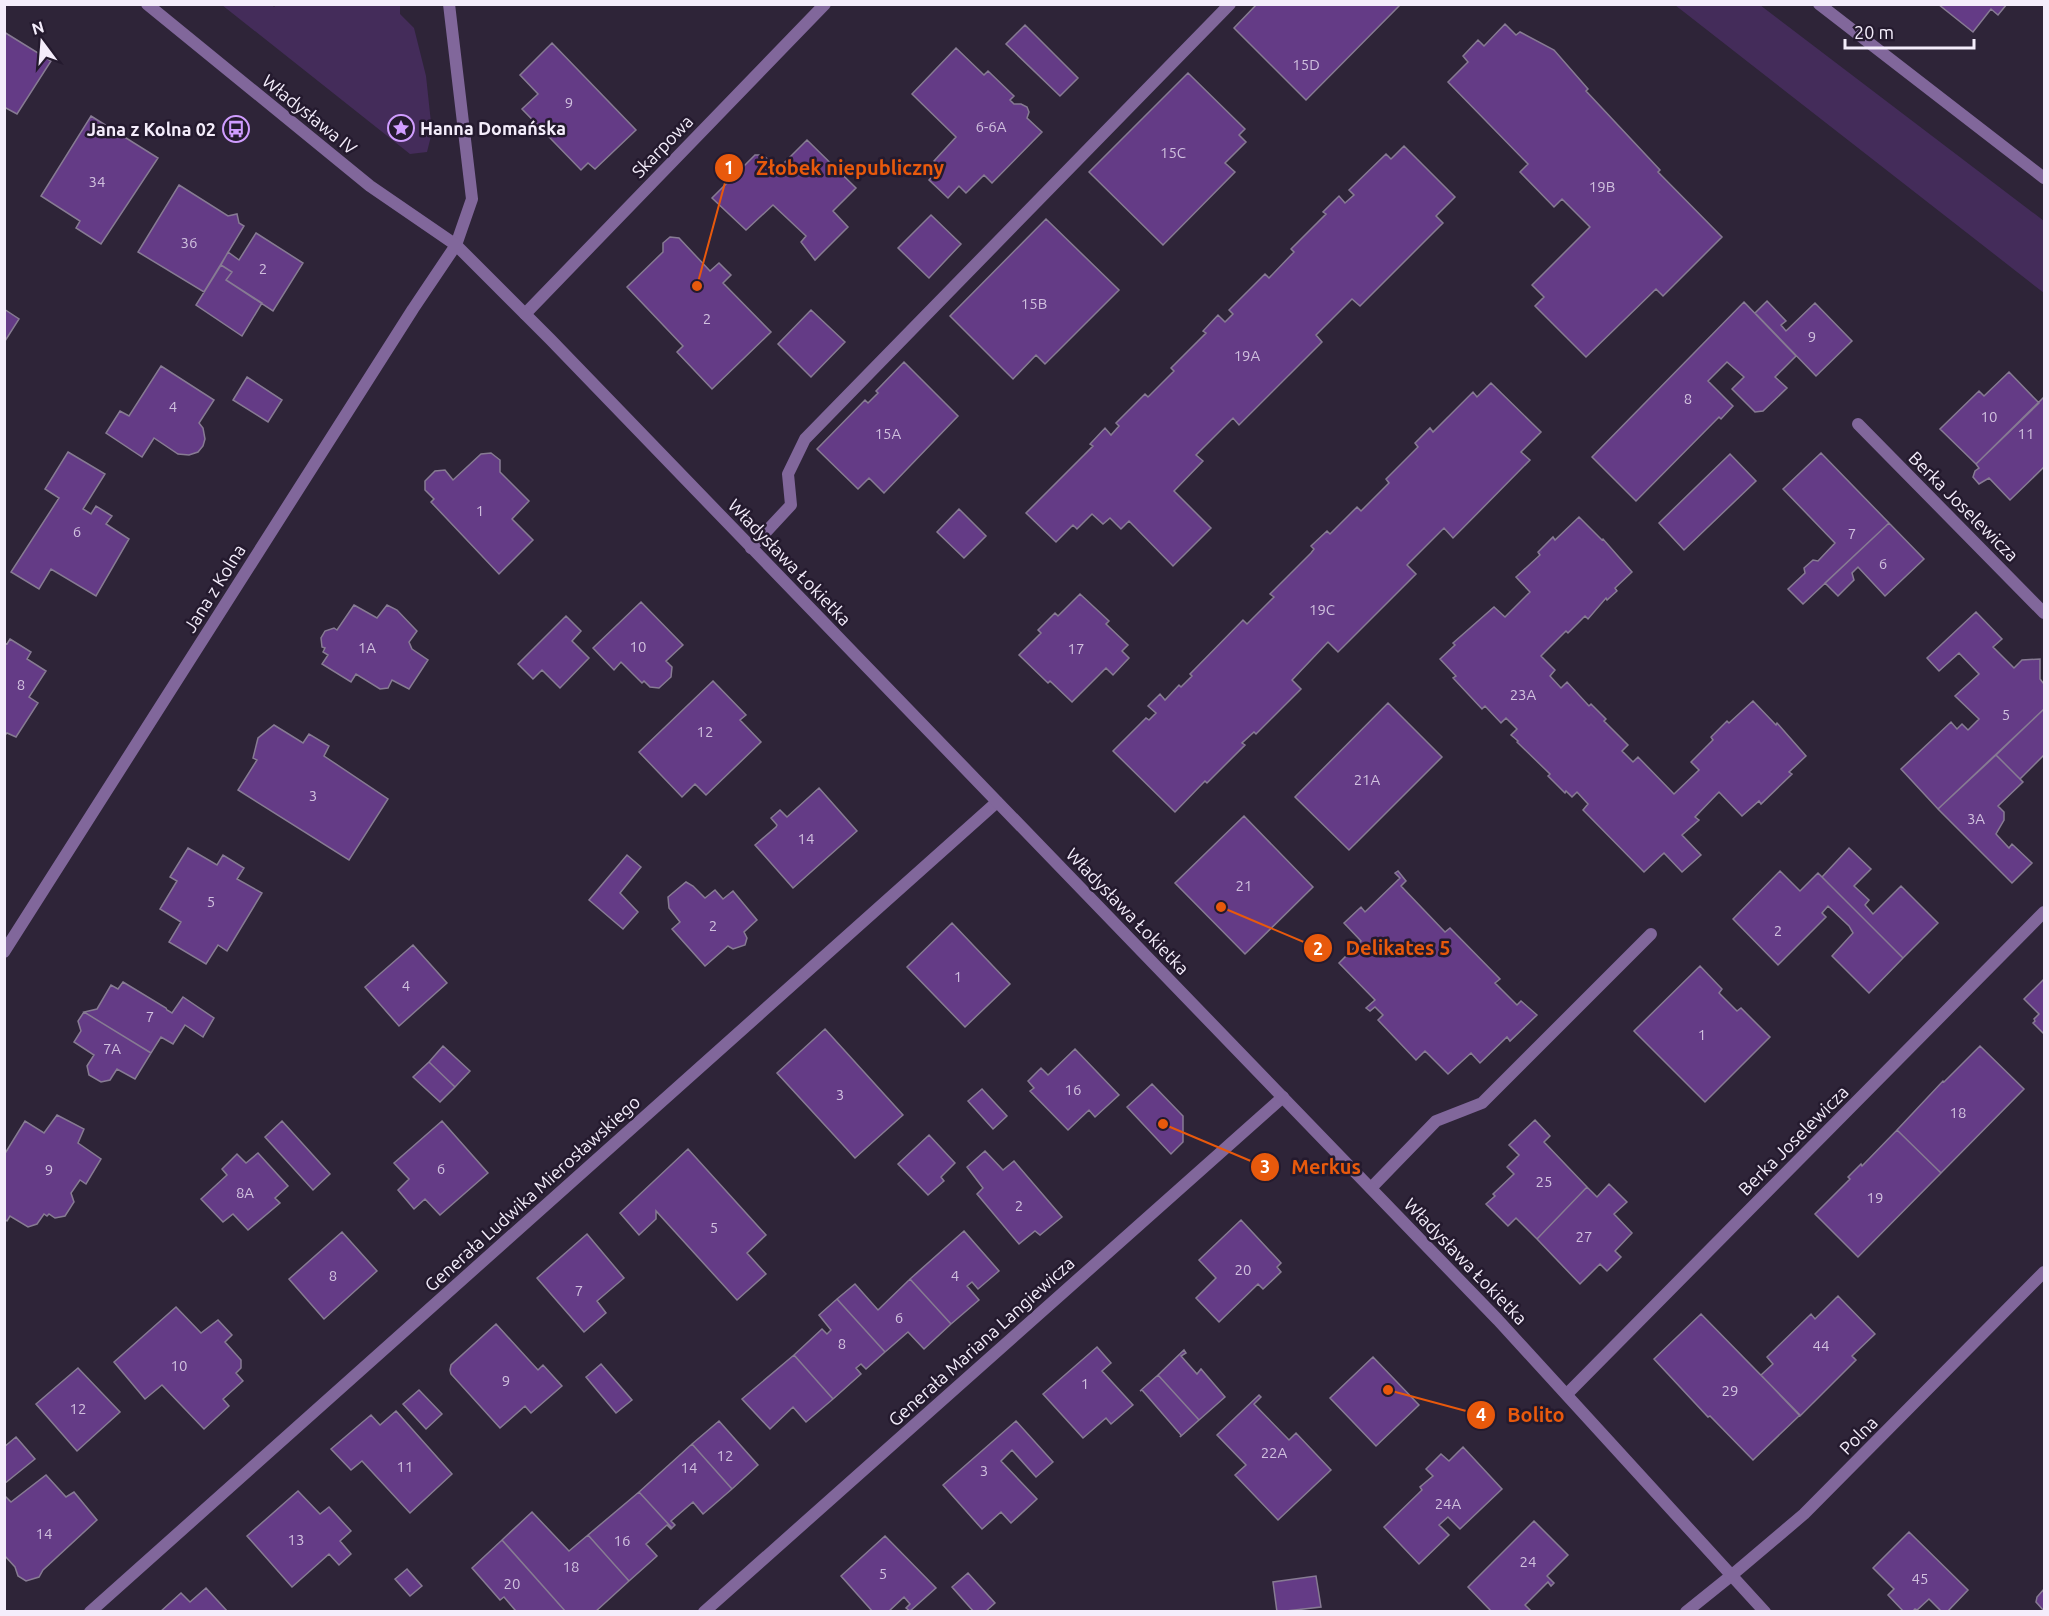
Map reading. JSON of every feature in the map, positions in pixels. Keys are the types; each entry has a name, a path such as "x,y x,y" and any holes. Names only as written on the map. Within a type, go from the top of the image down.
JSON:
{"street":[{"name":"Władysława IV","path":"147,4 370,186 456,245"},
{"name":"Jana z Kolna","path":"4,952 406,319 456,245 472,199 449,4"},
{"name":"Skarpowa","path":"525,314 825,4"},
{"path":"751,548 791,505 788,474 805,439 1230,4"},
{"path":"1819,4 2044,178"},
{"name":"Władysława Łokietka","path":"456,245 1371,1188 1567,1394 1765,1611"},
{"name":"Berka Joselewicza","path":"1858,424 2044,613"},
{"name":"Generała Ludwika Mierosławskiego","path":"90,1611 997,801"},
{"name":"Berka Joselewicza","path":"1567,1394 2044,912"},
{"path":"1371,1188 1436,1121 1482,1103 1651,934"},
{"name":"Generała Mariana Langiewicza","path":"704,1611 1283,1097"},
{"name":"Polna","path":"1686,1611 1804,1514 2044,1272"}],"shaded area":[{"path":"271,4 274,7 277,4 400,5 400,14 414,28 426,76 432,132 427,152 410,154 222,5"},
{"path":"1675,5 1760,5 2044,221 2044,293"}],"building":[{"path":"1257,4 1401,4 1306,100 1234,28"},
{"path":"1938,4 2007,4 1998,15 1991,9 1973,32"},
{"path":"1505,24 1516,35 1520,32 1554,50 1588,89 1586,91 1660,170 1658,172 1722,237 1663,296 1656,289 1586,357 1535,306 1544,297 1532,285 1590,227 1562,199 1554,207 1520,172 1528,164 1448,82 1468,62 1463,56 1478,40 1484,46"},
{"path":"1025,25 1078,78 1060,96 1006,44"},
{"path":"4,32 51,61 17,114 4,107"},
{"path":"552,43 636,130 595,169 588,163 581,170 522,109 538,94 520,75"},
{"path":"956,48 984,75 988,71 1014,96 1010,100 1014,104 1027,107 1029,112 1027,118 1042,132 992,183 984,175 966,193 959,186 948,198 929,180 941,168 934,161 956,137 912,94"},
{"path":"1188,73 1245,129 1239,135 1246,142 1225,163 1235,172 1163,245 1089,172"},
{"path":"91,116 158,158 101,244 76,228 80,221 41,196"},
{"path":"807,140 856,188 833,211 848,227 815,260 801,242 806,236 773,205 746,230 712,198 755,155 763,155 778,169"},
{"path":"1404,146 1455,197 1436,216 1443,223 1360,306 1352,299 1316,335 1322,342 1239,425 1233,418 1196,455 1203,461 1174,491 1211,528 1173,566 1129,521 1121,529 1110,518 1103,524 1092,514 1077,529 1073,525 1056,542 1026,513 1093,446 1090,444 1105,428 1111,435 1119,426 1116,423 1145,394 1148,397 1174,371 1171,368 1206,333 1203,331 1218,315 1225,322 1233,314 1229,310 1265,274 1269,278 1294,252 1291,249 1326,214 1323,212 1339,196 1345,203 1354,195 1349,190 1386,154 1391,159"},
{"path":"179,185 228,216 237,214 239,223 244,226 204,292 138,252"},
{"path":"931,215 961,244 929,278 898,248"},
{"path":"1046,219 1119,290 1045,364 1036,355 1013,379 950,316"},
{"path":"256,233 303,263 273,311 226,280 232,272 221,265 228,252 239,260"},
{"path":"670,237 679,238 710,271 719,263 731,275 723,283 771,332 712,389 677,352 683,346 627,287 663,252 663,243"},
{"path":"221,265 232,272 226,280 262,303 242,336 196,305"},
{"path":"1767,301 1786,321 1781,325 1786,331 1815,303 1852,341 1816,376 1755,313"},
{"path":"1744,302 1796,356 1775,377 1787,388 1763,411 1755,412 1732,389 1744,377 1727,362 1708,381 1733,406 1721,419 1719,417 1636,501 1592,457"},
{"path":"4,309 19,319 5,341 4,340"},
{"path":"811,310 845,342 811,377 778,344"},
{"path":"904,362 958,416 884,493 869,478 858,489 817,449 865,400 868,403 878,393 876,391"},
{"path":"161,366 214,400 199,423 203,428 205,439 198,452 189,455 178,454 154,438 142,457 106,433 120,411 129,416"},
{"path":"2009,372 2039,403 1976,464 1940,429 1979,391 1984,396"},
{"path":"247,377 282,400 268,422 233,400"},
{"path":"1491,383 1541,432 1521,452 1530,460 1453,538 1444,528 1407,565 1416,574 1338,652 1328,642 1292,680 1301,689 1256,734 1254,732 1242,743 1245,745 1175,812 1113,751 1146,718 1149,720 1156,713 1148,706 1160,694 1165,700 1179,685 1181,687 1192,676 1190,674 1243,620 1247,624 1274,597 1270,594 1311,553 1314,549 1311,546 1327,531 1330,534 1357,507 1361,511 1389,483 1386,479 1418,447 1415,443 1430,428 1433,432 1473,392 1477,397"},
{"path":"2044,397 2044,467 2010,500 1989,478 1979,484 1973,477 1979,468 1976,464"},
{"path":"68,452 105,474 83,509 91,514 96,506 112,516 106,524 129,539 96,596 51,569 39,589 11,572 59,498 45,489"},
{"path":"491,453 500,460 500,472 529,501 512,519 533,540 499,574 431,502 434,499 425,490 425,481 435,471 445,470 453,480 481,454"},
{"path":"1821,453 1889,523 1803,604 1788,589 1805,573 1804,568 1813,560 1818,561 1835,543 1783,489"},
{"path":"1730,454 1756,481 1684,550 1659,523"},
{"path":"959,509 986,536 964,558 937,532"},
{"path":"1579,517 1603,539 1632,572 1615,588 1617,591 1607,600 1606,598 1588,619 1585,616 1541,656 1555,670 1550,676 1561,688 1567,682 1589,706 1591,704 1628,745 1622,751 1633,762 1638,757 1674,794 1699,770 1691,762 1713,740 1711,737 1753,701 1776,725 1777,723 1806,756 1789,772 1792,774 1761,804 1759,801 1742,816 1719,792 1695,817 1699,820 1682,835 1701,855 1682,872 1664,853 1644,872 1583,810 1588,804 1577,792 1572,797 1566,791 1565,793 1548,776 1550,774 1517,742 1511,735 1517,729 1506,718 1501,723 1485,706 1482,709 1453,678 1456,676 1440,659 1455,645 1453,643 1494,607 1505,617 1530,592 1516,577 1540,555 1538,552 1553,537 1555,540"},
{"path":"1889,523 1924,559 1885,596 1858,567 1852,573 1854,580 1838,596 1825,583"},
{"path":"1080,594 1109,621 1106,624 1128,645 1122,651 1129,658 1113,675 1106,668 1072,702 1019,655 1041,633 1038,630 1055,613 1058,616"},
{"path":"641,602 683,645 666,661 672,667 671,677 659,688 650,687 644,681 642,683 621,662 614,670 593,648"},
{"path":"354,605 377,618 387,605 397,610 417,631 409,642 412,649 428,660 409,689 392,680 388,688 380,689 356,674 351,682 322,664 328,655 323,652 325,648 322,647 321,638 325,631 334,628 337,630"},
{"path":"1976,612 2002,639 1993,647 2014,668 2022,660 2040,659 2040,679 2044,684 2044,709 1938,809 1901,769 1951,722 1957,729 1962,724 1968,730 1979,719 1955,696 1979,674 1959,653 1939,671 1927,658"},
{"path":"566,616 581,631 572,641 589,658 560,688 542,670 533,679 518,664"},
{"path":"10,639 31,652 27,659 46,671 29,697 38,703 16,737 7,733 4,736 4,643 7,644"},
{"path":"713,681 746,715 740,720 761,742 706,795 695,784 682,797 639,752"},
{"path":"1388,703 1442,757 1349,850 1295,797"},
{"path":"2044,709 2044,758 2043,756 2020,779 1996,755"},
{"path":"274,725 303,743 309,734 329,746 324,756 388,799 349,860 238,790 257,760 253,758 258,738"},
{"path":"1996,755 2023,782 1998,806 2004,812 2004,820 1996,834 2009,848 2012,844 2032,863 2012,883 1938,809"},
{"path":"819,788 857,831 793,888 755,845 776,827 777,825 771,818 780,810 787,817"},
{"path":"1244,816 1313,887 1245,954 1175,883"},
{"path":"188,848 217,865 223,855 244,868 237,879 262,893 227,951 218,945 206,964 169,942 181,922 160,909 177,881 170,877"},
{"path":"1849,848 1871,869 1854,886 1869,900 1865,905 1873,914 1901,886 1938,923 1903,958 1822,877"},
{"path":"627,855 641,867 620,893 638,912 623,929 589,900"},
{"path":"1398,871 1406,881 1401,886 1445,932 1450,928 1500,979 1495,983 1517,1005 1521,1001 1537,1015 1510,1041 1507,1037 1480,1063 1471,1053 1448,1074 1425,1051 1416,1060 1378,1020 1383,1015 1375,1007 1370,1011 1366,1008 1375,1000 1339,963 1361,941 1344,923 1361,907 1365,912 1400,878 1395,873"},
{"path":"1780,871 1800,891 1818,873 1903,958 1869,993 1832,956 1853,933 1849,926 1828,906 1822,913 1826,917 1778,965 1733,919"},
{"path":"686,882 705,898 715,890 723,899 733,891 757,920 744,932 747,938 745,945 733,949 728,946 705,966 672,929 680,922 669,908 668,897"},
{"path":"952,923 1010,984 965,1027 907,967"},
{"path":"413,945 447,983 399,1026 365,987"},
{"path":"1700,966 1722,989 1719,993 1737,1011 1741,1008 1770,1037 1705,1102 1634,1031"},
{"path":"2044,979 2044,1034 2033,1023 2039,1014 2024,999"},
{"path":"123,982 172,1013 183,997 214,1018 203,1037 185,1025 173,1044 161,1037 151,1053 84,1012 97,1009 111,985 118,989"},
{"path":"84,1012 151,1053 135,1079 117,1069 110,1080 101,1082 89,1075 87,1066 94,1055 74,1042 81,1031 78,1021"},
{"path":"825,1029 903,1115 855,1158 777,1073"},
{"path":"443,1046 470,1071 455,1087 429,1062"},
{"path":"1980,1046 2024,1089 1941,1173 1897,1130"},
{"path":"1075,1049 1119,1095 1095,1117 1089,1110 1068,1130 1030,1091 1034,1088 1028,1081 1041,1068 1048,1075"},
{"path":"429,1062 455,1087 440,1102 413,1077"},
{"path":"1152,1084 1183,1116 1183,1142 1171,1154 1127,1107"},
{"path":"982,1089 1007,1116 993,1129 968,1101"},
{"path":"57,1115 84,1129 78,1143 101,1159 86,1184 80,1180 71,1193 74,1202 65,1216 55,1218 44,1214 37,1224 28,1227 10,1216 7,1221 4,1219 4,1155 25,1121 44,1133"},
{"path":"1535,1120 1550,1136 1544,1142 1587,1187 1537,1239 1516,1218 1508,1226 1486,1204 1514,1174 1507,1167 1519,1155 1509,1145"},
{"path":"282,1121 330,1174 313,1190 265,1137"},
{"path":"442,1121 488,1173 440,1215 425,1199 414,1209 398,1190 409,1179 394,1163"},
{"path":"1897,1130 1941,1173 1858,1257 1815,1214 1850,1179 1848,1177"},
{"path":"929,1135 955,1163 941,1177 944,1181 928,1195 898,1164"},
{"path":"688,1149 766,1235 747,1253 766,1274 737,1300 656,1211 656,1219 639,1235 620,1213"},
{"path":"985,1151 1003,1170 1014,1161 1062,1217 1040,1235 1035,1231 1019,1244 977,1194 983,1188 967,1167"},
{"path":"258,1153 288,1186 275,1198 280,1203 248,1230 233,1214 223,1222 201,1199 227,1175 222,1169 237,1154 246,1163"},
{"path":"1609,1184 1627,1202 1614,1214 1632,1233 1615,1251 1621,1257 1607,1271 1600,1264 1580,1284 1537,1239 1587,1187 1597,1197"},
{"path":"1241,1220 1281,1263 1277,1267 1281,1272 1263,1289 1258,1284 1219,1322 1196,1298 1216,1278 1199,1260"},
{"path":"964,1231 999,1271 978,1289 972,1282 967,1286 979,1300 951,1324 910,1279"},
{"path":"342,1232 377,1271 324,1319 289,1279"},
{"path":"587,1234 624,1278 597,1301 606,1313 584,1332 537,1278"},
{"path":"910,1279 951,1324 924,1349 908,1332 885,1352 837,1299 855,1284 878,1310"},
{"path":"1838,1296 1875,1334 1852,1356 1856,1360 1800,1416 1761,1375 1773,1364 1767,1357 1811,1314 1815,1319"},
{"path":"837,1299 885,1352 866,1369 861,1364 856,1368 861,1374 833,1399 794,1355 822,1329 827,1334 831,1330 819,1315"},
{"path":"176,1307 201,1333 218,1320 232,1335 225,1342 241,1360 241,1368 236,1373 243,1381 223,1399 229,1406 204,1429 162,1385 145,1399 114,1362"},
{"path":"1701,1314 1800,1415 1753,1460 1710,1416 1708,1417 1654,1359"},
{"path":"496,1324 538,1370 543,1365 562,1386 531,1413 525,1406 500,1428 451,1374 450,1370 451,1365"},
{"path":"1097,1347 1111,1363 1102,1371 1133,1405 1111,1424 1106,1418 1083,1438 1043,1394"},
{"path":"1184,1350 1186,1353 1181,1356 1197,1374 1201,1369 1225,1397 1199,1420 1158,1375"},
{"path":"794,1355 833,1399 806,1422 793,1407 770,1429 742,1399"},
{"path":"1373,1357 1419,1405 1376,1446 1330,1398"},
{"path":"601,1364 632,1400 616,1413 586,1377"},
{"path":"78,1368 120,1412 77,1451 36,1404"},
{"path":"1158,1375 1199,1420 1180,1437 1181,1435 1142,1390 1140,1391"},
{"path":"419,1390 442,1414 426,1429 403,1404"},
{"path":"1259,1395 1261,1397 1254,1404 1289,1440 1296,1433 1331,1470 1278,1520 1235,1475 1246,1465 1217,1435"},
{"path":"396,1411 452,1474 410,1513 362,1461 351,1470 331,1449 371,1415 380,1425"},
{"path":"719,1421 758,1465 732,1489 692,1444"},
{"path":"1016,1421 1053,1462 1036,1477 1012,1450 1001,1461 1037,1499 1011,1523 1001,1512 982,1529 943,1485"},
{"path":"16,1437 35,1459 4,1484 4,1447"},
{"path":"692,1444 732,1489 703,1514 693,1502 671,1521 675,1525 672,1528 639,1492"},
{"path":"1463,1447 1502,1489 1460,1529 1448,1517 1439,1525 1449,1535 1419,1564 1384,1527 1433,1476 1426,1469 1441,1454 1449,1461"},
{"path":"46,1475 66,1497 74,1492 97,1520 43,1570 39,1577 26,1581 18,1576 15,1567 4,1555 4,1495 11,1502"},
{"path":"298,1491 320,1514 329,1507 351,1531 340,1541 351,1554 339,1565 329,1554 292,1587 247,1536"},
{"path":"639,1492 672,1528 667,1525 646,1544 657,1556 629,1581 588,1535"},
{"path":"532,1512 569,1551 588,1535 629,1581 595,1612 566,1612 502,1540"},
{"path":"1534,1521 1568,1555 1547,1576 1554,1583 1551,1586 1548,1582 1525,1605 1532,1612 1492,1612 1468,1587"},
{"path":"1909,1532 1968,1590 1947,1612 1942,1612 1929,1599 1917,1610 1904,1612 1888,1595 1894,1589 1873,1568"},
{"path":"885,1536 936,1588 910,1611 906,1608 910,1604 904,1597 888,1612 873,1612 841,1576"},
{"path":"502,1540 566,1612 513,1612 515,1610 504,1597 500,1600 472,1568"},
{"path":"407,1569 422,1586 410,1596 395,1579"},
{"path":"968,1573 995,1603 985,1612 974,1612 952,1587"},
{"path":"1316,1576 1321,1607 1277,1612 1273,1582"},
{"path":"206,1588 228,1612 160,1612 181,1593 190,1602"},
{"path":"2044,1589 2044,1611 2036,1602"}],"place":[{"name":"Hanna Domańska","path":"401,128"},
{"name":"Jana z Kolna 02","path":"236,129"},
{"name":"Żłobek niepubliczny","path":"697,286"},
{"name":"Delikates 5","path":"1221,907"},
{"name":"Merkus","path":"1163,1124"},
{"name":"Bolito","path":"1388,1390"}]}
